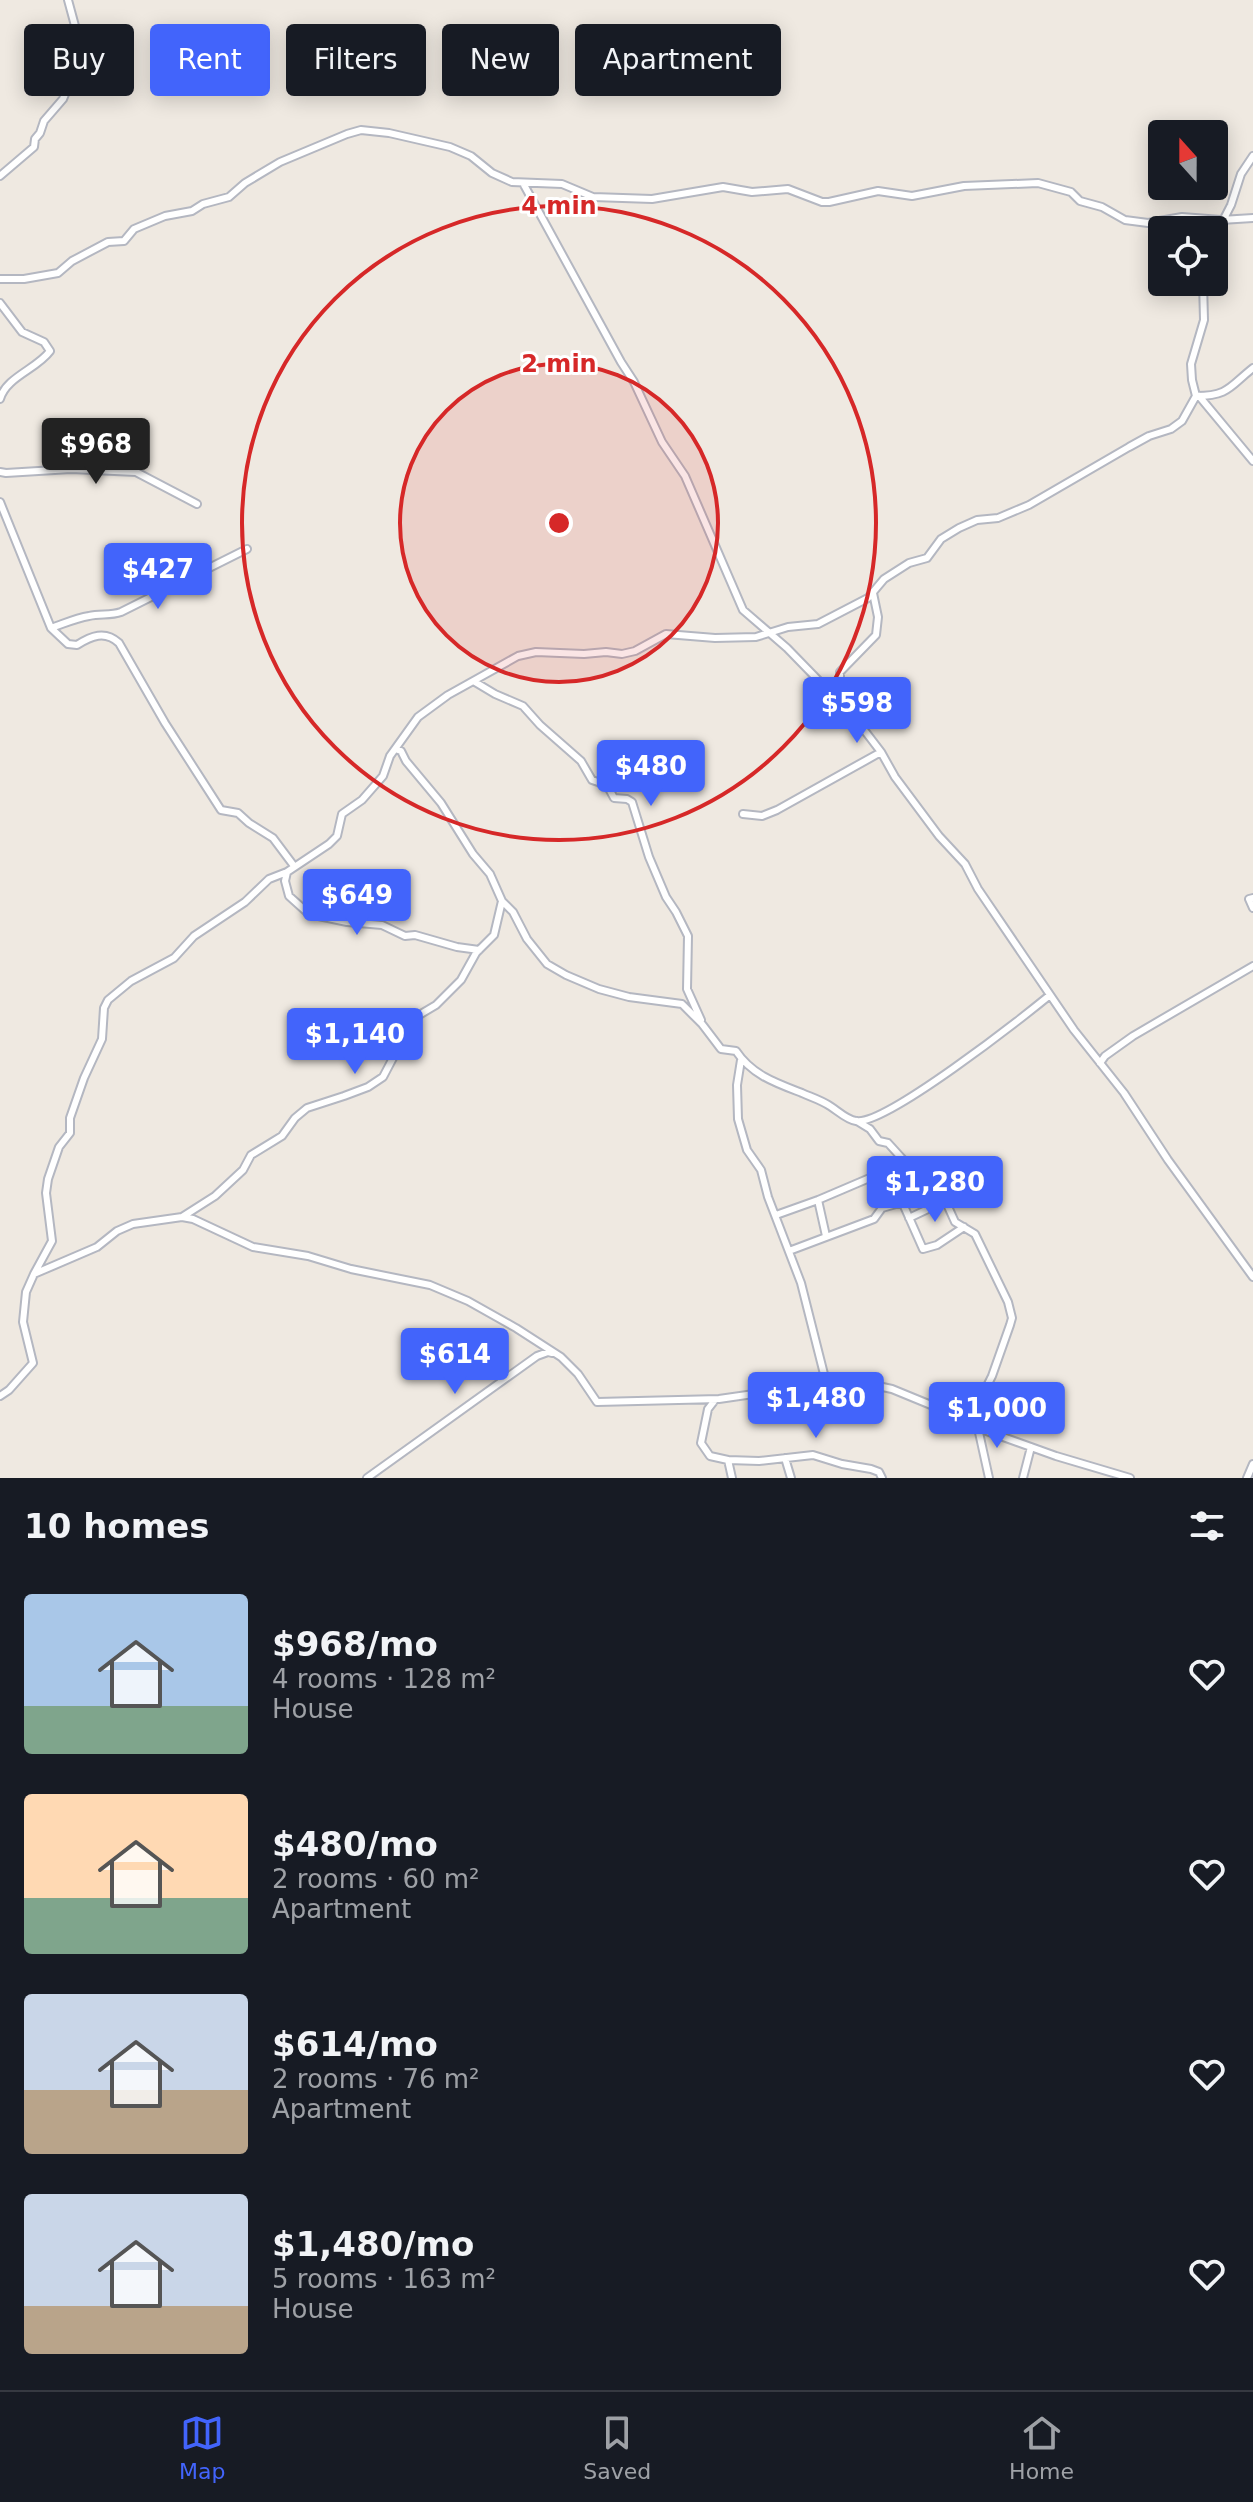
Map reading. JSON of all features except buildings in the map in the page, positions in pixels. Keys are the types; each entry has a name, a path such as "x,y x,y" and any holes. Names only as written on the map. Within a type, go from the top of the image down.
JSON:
{"street":[{"path":"0,176 34,147 44,121 63,99 70,82 81,48 68,0"},
{"path":"0,279 24,279 58,273 72,261 108,242 124,241 134,229 165,216 192,211 203,204 229,197 245,183 280,162 355,131 368,130 450,147 471,156 502,178 523,183 551,182 593,197 652,199 723,187 752,192 788,189 829,202 878,191 912,196 964,186 1038,183 1071,192 1080,201 1102,207 1125,220 1148,222"},
{"path":"1224,216 1231,205 1241,174 1253,156"},
{"path":"523,183 634,382 662,442 685,476 737,601 750,619 787,648 840,701 881,752 892,773 927,820 965,864 978,889 1050,995 1124,1093 1224,1240 1250,1268 1253,1277"},
{"path":"1228,220 1253,218"},
{"path":"1203,296 1204,320 1191,364 1192,380 1198,396 1253,461"},
{"path":"0,303 22,332 44,342 50,351 4,389 0,399"},
{"path":"0,1396 33,1363 23,1322 26,1292 52,1241 46,1193 48,1179 59,1147 70,1133 70,1118 102,1039 104,1008 108,1000 131,981 174,958 194,936 245,902 269,879 287,872 334,840 342,814 362,800 383,776 388,760 418,717 448,695 528,653 622,654 635,651 666,634 756,637 788,627 818,624 873,593 884,579 909,563 927,558 941,539 959,528 977,520 998,518 1029,505 1149,436 1171,429 1182,421 1198,396 1231,389 1253,368"},
{"path":"0,472 71,469 136,472 197,504"},
{"path":"0,502 51,628 68,644 77,645 93,635 114,638 216,805 225,813 238,813 277,841 294,866"},
{"path":"51,628 86,616 121,612 247,549"},
{"path":"840,701 840,672 876,635 878,617 873,593"},
{"path":"475,682 523,706 581,761 592,780 607,785 614,798 632,802 649,857 666,897 688,936 687,989 702,1024"},
{"path":"395,749 401,751 441,803 473,854 490,874 502,901 513,912 527,939 555,969 599,989 629,997 682,1004 702,1024 718,1047 736,1051 741,1060 770,1081 817,1100 853,1121 862,1122 885,1112 938,1080 1050,995"},
{"path":"743,814 762,816 777,810 881,752"},
{"path":"287,872 285,881 289,896 309,914 382,925 405,936 415,935 481,950"},
{"path":"1253,898 1249,899 1253,908"},
{"path":"182,1217 215,1196 243,1170 251,1155 282,1136 307,1108 368,1087 383,1077 414,1018 436,1005 461,980 474,956 497,930 502,901"},
{"path":"1100,1063 1133,1036 1253,966"},
{"path":"741,1060 737,1085 738,1119 747,1150 761,1170 805,1297 827,1386"},
{"path":"857,1121 870,1129 879,1141 888,1143 932,1187 941,1191 955,1222 975,1234 1008,1302 1012,1318 992,1376 982,1392 977,1416 989,1478"},
{"path":"776,1215 908,1165"},
{"path":"886,1171 925,1249 937,1245 964,1227"},
{"path":"789,1251 874,1219 882,1208 902,1203 932,1187"},
{"path":"918,1195 926,1211"},
{"path":"818,1200 826,1236"},
{"path":"909,1218 947,1200"},
{"path":"34,1274 97,1247 124,1227 182,1217 199,1221 253,1247 295,1253 351,1269 430,1285 504,1321 561,1357 578,1374 597,1402 719,1399 864,1383 892,1389 978,1428 1078,1464 1130,1478"},
{"path":"367,1478 537,1356 552,1353"},
{"path":"719,1399 714,1400 708,1409 701,1443 710,1456 728,1460 813,1455 871,1469 879,1472 882,1478"},
{"path":"1023,1478 1031,1447"},
{"path":"785,1458 791,1478"},
{"path":"728,1460 732,1478"},
{"path":"1247,1478 1253,1464"}]}
